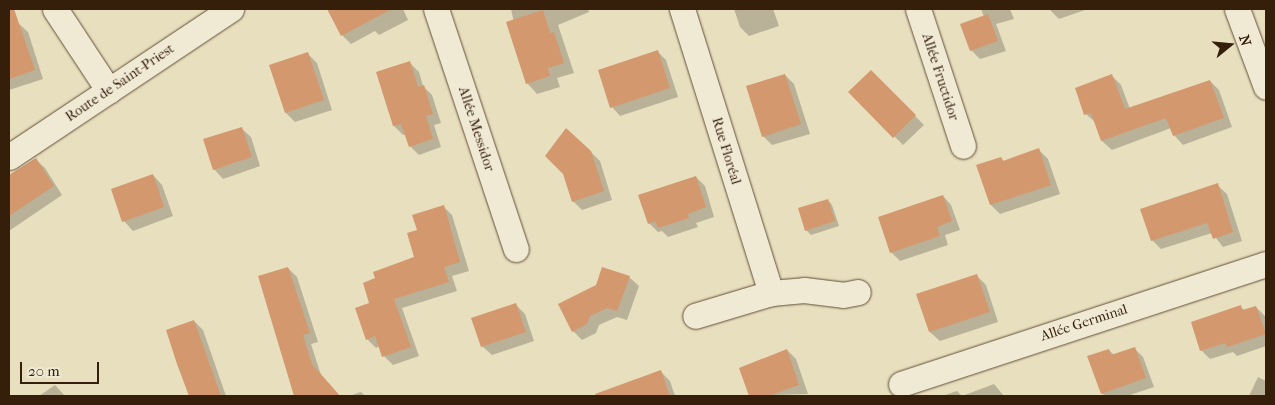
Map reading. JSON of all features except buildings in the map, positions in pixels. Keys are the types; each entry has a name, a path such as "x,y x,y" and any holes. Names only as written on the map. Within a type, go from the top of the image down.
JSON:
{"street":[{"path":"55,9 109,90"},
{"name":"Route de Saint-Priest","path":"9,157 232,9"},
{"name":"Allée Messidor","path":"436,9 516,249"},
{"name":"Rue Floréal","path":"682,9 771,293"},
{"name":"Allée Fructidor","path":"918,9 963,146"},
{"path":"1237,9 1266,87"},
{"name":"Allée Germinal","path":"901,384 1266,264"},
{"path":"695,316 771,293 804,290 843,295 858,292"}]}
